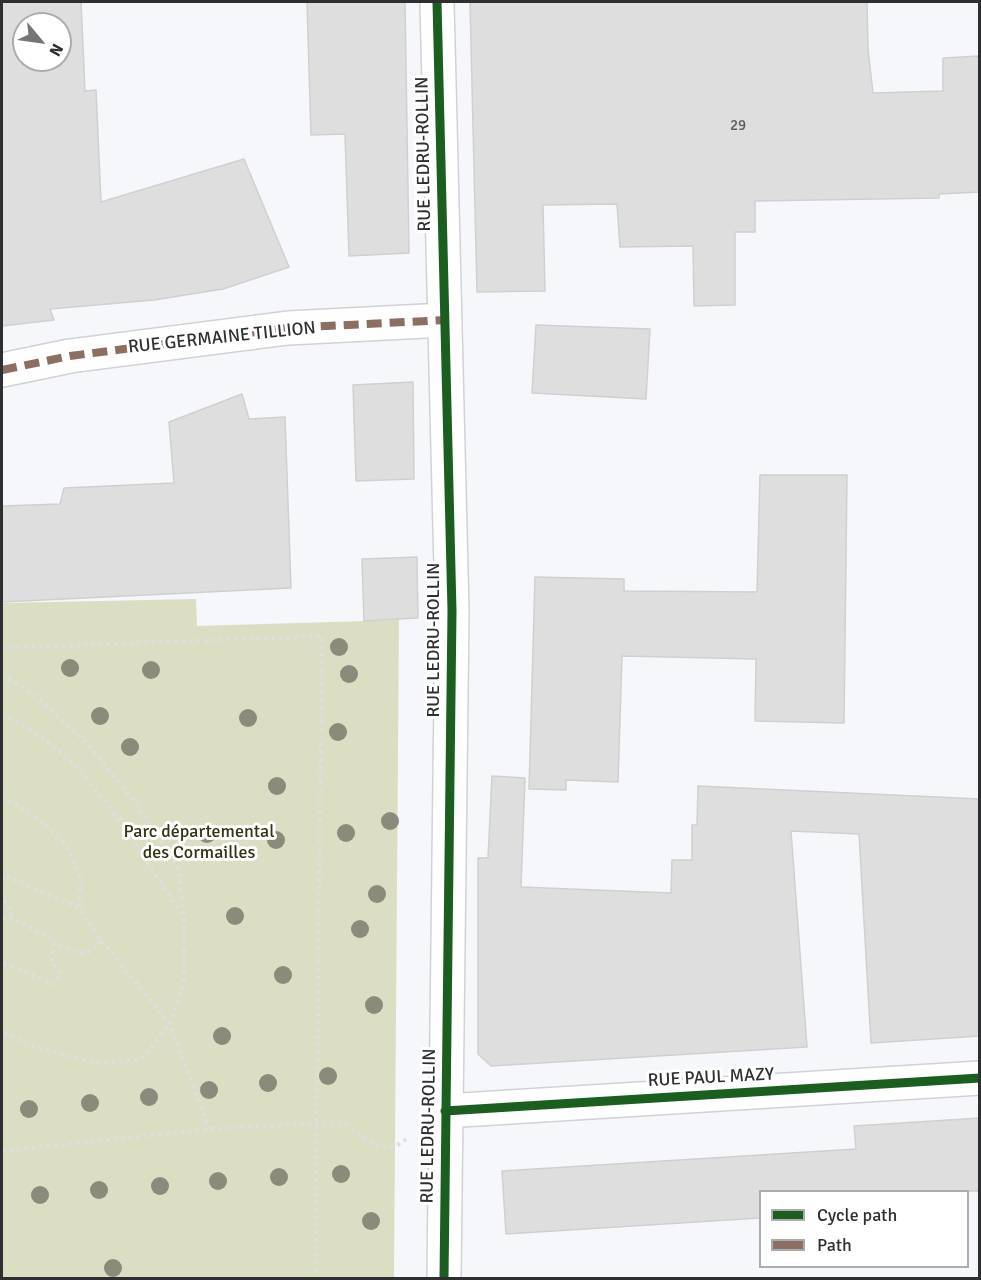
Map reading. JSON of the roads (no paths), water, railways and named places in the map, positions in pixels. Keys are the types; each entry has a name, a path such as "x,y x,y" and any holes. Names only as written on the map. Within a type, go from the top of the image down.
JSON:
{"street":[{"name":"RUE LEDRU-ROLLIN","path":"437,2 452,611 444,1278"},
{"name":"RUE GERMAINE TILLION","path":"2,370 70,356 288,328 445,320"},
{"name":"RUE PAUL MAZY","path":"445,1111 980,1078"}],"park label":[{"name":"Parc départemental des Cormailles","path":"199,842"}]}
